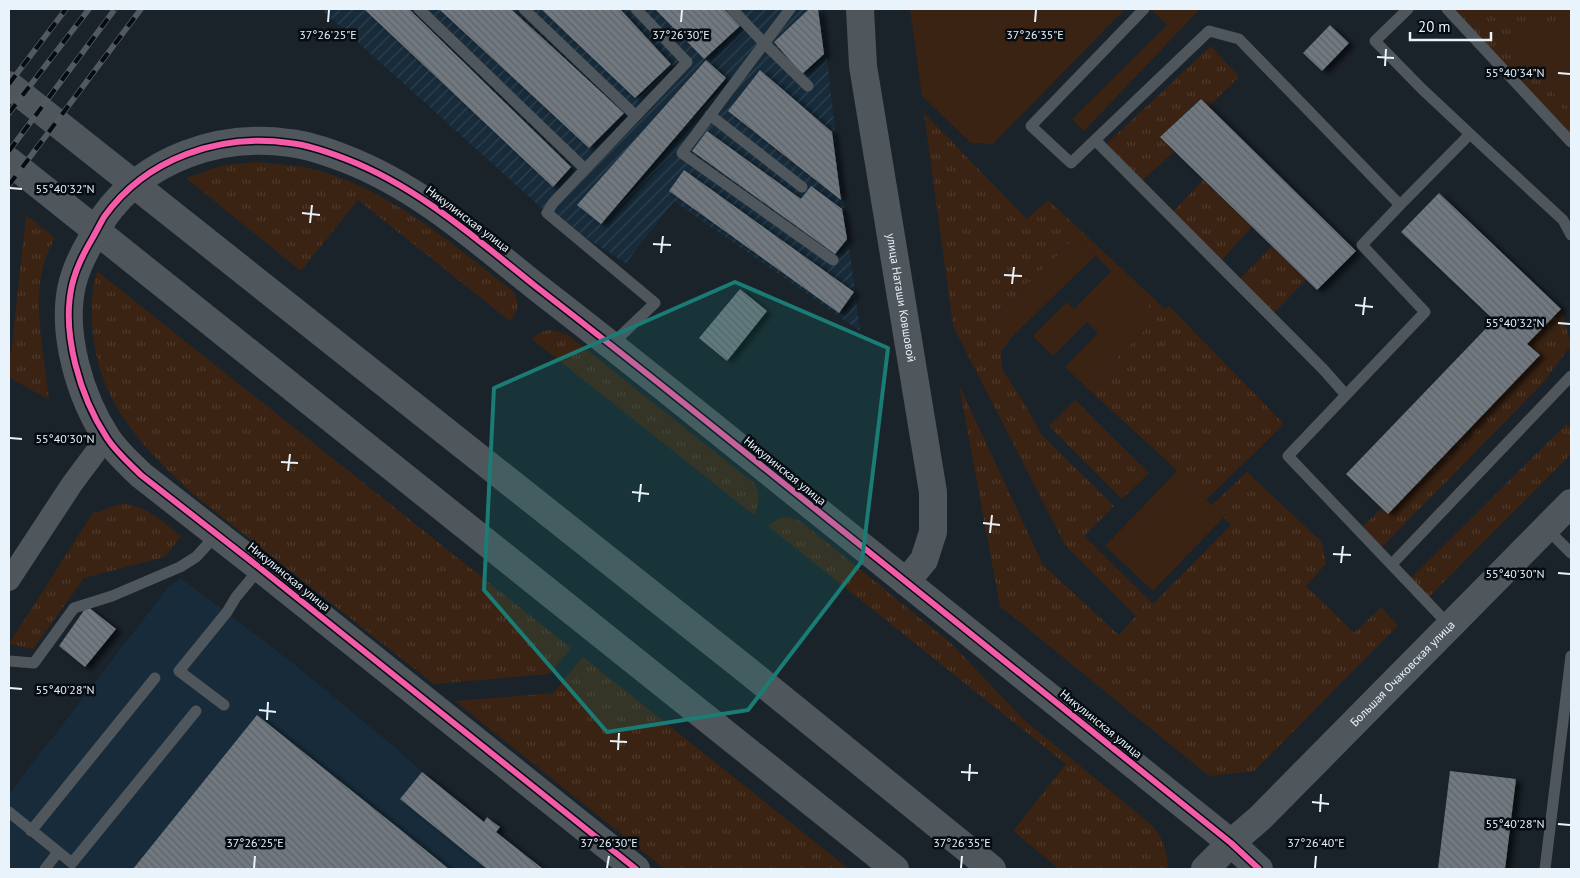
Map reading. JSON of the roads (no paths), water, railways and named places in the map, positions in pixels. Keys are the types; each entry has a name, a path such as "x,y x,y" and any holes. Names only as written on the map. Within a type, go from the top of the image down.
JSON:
{"street":[{"name":"улица Наташи Ковшовой","path":"860,9 862,66 933,492 933,532 924,560 906,582"},
{"path":"9,85 748,671 992,869"},
{"name":"Никулинская улица","path":"636,869 141,475 123,458 107,437 84,393 76,365 70,326 69,305 72,284 79,262 105,216 132,186 156,168 188,152 222,143 257,140 293,143 327,152 376,170 433,205 611,345 1231,843 1259,869"},
{"path":"9,160 895,869"},
{"path":"9,580 72,484 107,437"},
{"name":"Большая Очаковская улица","path":"1205,869 1260,818 1571,502"}],"lane":[{"path":"419,9 585,169"},
{"path":"524,9 636,116"},
{"path":"611,345 655,303 548,213 553,203 687,62 636,9"},
{"path":"732,9 808,86"},
{"path":"790,9 682,153 833,260"},
{"path":"1144,9 1032,126 1071,163 1209,31 1240,39 1400,205"},
{"path":"1408,9 1375,41 1422,89 1563,220 1571,236"},
{"path":"1447,9 1571,142"},
{"path":"710,115 802,187"},
{"path":"1449,625 1288,456 1425,312 1362,245 1470,134"},
{"path":"1095,140 1323,369 1346,395"},
{"path":"1392,564 1571,376"},
{"path":"1546,528 1571,553"},
{"path":"9,661 34,663 74,608 112,596 180,567 196,557 217,534"},
{"path":"224,706 179,671 260,568"},
{"path":"1545,869 1571,656"},
{"path":"32,830 155,678"},
{"path":"9,812 72,863 196,711"},
{"path":"45,869 58,852"}],"railway":[{"path":"9,84 66,9"},
{"path":"9,113 89,9"},
{"path":"9,151 115,9"},
{"path":"9,185 141,9"}]}
